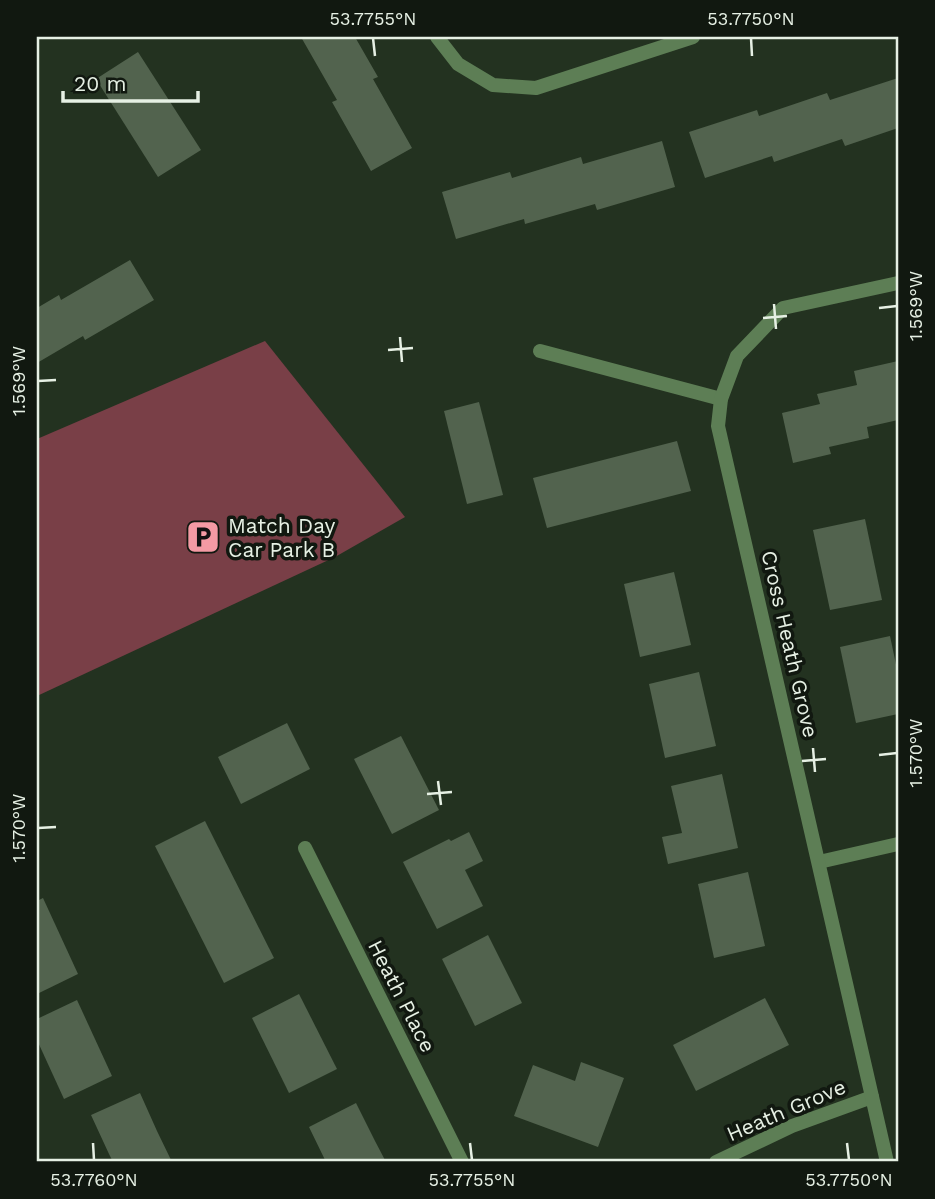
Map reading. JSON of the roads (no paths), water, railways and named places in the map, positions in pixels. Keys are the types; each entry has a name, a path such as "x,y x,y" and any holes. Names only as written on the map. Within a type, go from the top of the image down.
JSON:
{"street":[{"path":"437,37 458,64 493,85 536,88 693,37"},
{"name":"Cross Heath Grove","path":"887,1162 718,426 721,399 737,356 783,308 898,283"},
{"path":"540,351 721,399"},
{"path":"819,862 898,844"},
{"name":"Heath Place","path":"305,848 461,1162"},
{"name":"Heath Grove","path":"716,1162 792,1126 872,1097"}],"place":[{"name":"Match Day Car Park B","path":"203,537"}]}
